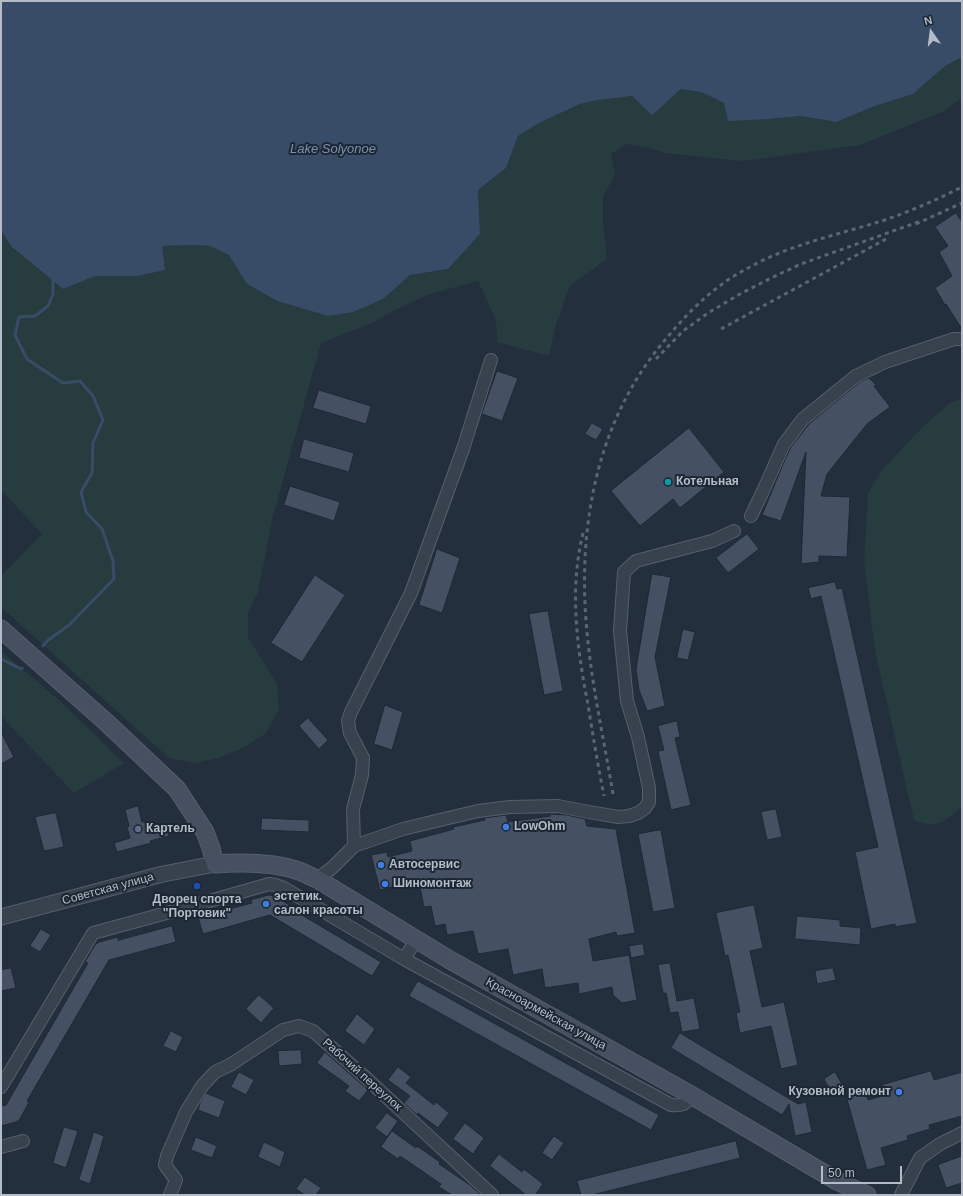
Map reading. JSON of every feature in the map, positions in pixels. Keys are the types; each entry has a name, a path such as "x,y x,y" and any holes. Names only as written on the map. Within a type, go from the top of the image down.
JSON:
{"main road":[{"path":"1,630 106,722 176,789 205,832 215,864"},
{"name":"Красноармейская улица","path":"215,864 236,862 281,866 299,871 317,879 450,960 691,1095 837,1181 867,1195"}],"street":[{"path":"751,516 764,491 784,444 803,419 856,376 885,362 954,340 962,339"},
{"path":"354,846 353,809 362,775 363,758 350,733 348,721 351,712 411,593 463,450 491,360"},
{"path":"317,879 332,868 354,846 403,829 478,811 510,807 558,806 618,817 638,814 649,802 650,788 628,701 620,631 624,572 636,561 712,541 734,531"},
{"name":"Советская улица","path":"1,917 163,874 215,864"},
{"path":"1,1087 93,933 269,884 284,888 404,959 671,1105 680,1106 688,1102 691,1095"},
{"path":"404,959 416,940"},
{"name":"Рабочий переулок","path":"170,1195 176,1180 165,1165 167,1156 186,1112 202,1086 215,1072 230,1065 283,1030 298,1026 313,1032 365,1077 492,1195"},
{"path":"901,1195 920,1158 940,1144 962,1133"},
{"path":"1,1147 23,1141"}],"green space":[{"path":"962,57 962,98 944,111 860,145 743,161 665,153 646,147 626,144 611,154 615,175 603,196 603,221 607,259 570,286 556,325 549,356 497,342 496,320 478,281 430,294 401,307 372,323 321,343 273,516 258,592 248,613 248,638 277,683 279,709 266,733 245,747 219,758 194,763 169,758 1,607 1,576 42,534 1,490 1,230 11,246 63,289 95,276 138,276 165,270 161,246 210,246 229,254 247,284 277,301 328,316 383,299 410,275 448,269 480,234 478,190 506,168 518,136 539,123 580,104 598,100 632,96 652,114 681,89 701,92 724,103 769,119 801,116 836,122 875,106 913,94 945,66"},
{"path":"962,398 962,807 949,818 939,823 926,824 914,820 875,651 864,561 868,493 881,471 911,439 950,403"},
{"path":"1,651 60,701 124,763 74,793 1,716"}],"water":[{"name":"Lake Solyonoe","path":"1,1 962,1 962,57 945,66 913,94 875,106 836,122 801,116 728,121 724,103 701,92 681,89 652,115 632,96 598,100 580,104 539,123 518,136 506,168 478,190 480,234 448,269 410,275 383,299 353,312 328,316 277,301 247,284 229,255 210,246 162,246 165,270 138,276 95,276 63,289 11,246 1,230"}],"building":[{"path":"956,213 962,222 962,329 935,288 952,276 939,252 948,246 935,227"},
{"path":"497,371 518,378 502,421 482,414"},
{"path":"869,378 876,385 874,386 890,407 867,424 827,474 821,496 850,497 847,557 819,556 819,562 801,564 806,452 781,521 762,515 791,447 798,438 810,423 860,382"},
{"path":"319,390 371,406 366,424 313,408"},
{"path":"592,423 603,429 596,440 585,434"},
{"name":"Котельная","path":"689,428 724,472 680,508 673,499 640,526 611,491"},
{"path":"304,439 354,453 349,472 299,458"},
{"path":"290,486 340,502 334,521 284,505"},
{"path":"747,534 759,549 728,573 716,558"},
{"path":"437,549 460,558 442,613 419,605"},
{"path":"652,574 671,577 655,657 665,706 647,711 639,690 636,670"},
{"path":"315,575 345,595 302,662 271,643"},
{"path":"835,582 837,589 842,588 917,923 895,927 895,924 871,929 855,852 878,847 821,596 811,599 808,588"},
{"path":"548,611 563,691 544,695 529,614"},
{"path":"683,629 695,632 688,660 677,658"},
{"path":"385,705 403,712 392,750 374,744"},
{"path":"308,718 328,740 319,749 299,726"},
{"path":"677,721 680,737 675,738 691,805 671,810 658,751 664,750 658,726"},
{"path":"1,732 14,757 1,764"},
{"path":"138,806 142,822 145,822 147,832 166,827 169,836 150,841 151,843 117,852 114,843 130,838 125,810"},
{"path":"776,809 782,837 767,840 761,812"},
{"path":"56,813 64,847 44,851 35,817"},
{"path":"549,814 567,815 585,819 587,826 616,829 635,933 617,936 616,932 589,939 593,961 629,955 637,1000 622,1003 613,995 612,987 579,994 578,983 545,988 542,969 513,975 508,949 478,954 473,931 447,935 445,924 435,926 431,906 424,907 420,887 407,890 405,884 380,890 371,855 387,852 388,857 412,851 410,841 454,829 453,827 485,820 484,818 506,815 508,822 550,816"},
{"path":"262,818 309,820 309,832 261,830"},
{"path":"661,830 675,908 653,912 638,834"},
{"path":"269,895 274,896 291,906 290,908 381,962 372,976 270,915 203,934 198,917 252,903 251,900"},
{"path":"754,905 763,948 750,951 762,1007 784,1002 798,1065 781,1069 771,1026 740,1033 736,1013 740,1012 728,955 725,956 716,913"},
{"path":"797,916 840,920 840,926 861,928 860,945 795,939"},
{"path":"172,926 176,942 109,960 27,1101 29,1102 20,1119 16,1122 1,1126 1,1106 6,1105 88,963 85,962 95,945 99,942 118,937 118,940"},
{"path":"41,929 51,935 40,952 30,946"},
{"path":"643,944 645,955 631,958 629,946"},
{"path":"670,963 677,1001 694,998 700,1029 682,1032 678,1012 670,1013 666,993 663,993 658,965"},
{"path":"11,968 16,988 1,991 1,970"},
{"path":"833,968 836,980 817,984 815,971"},
{"path":"418,981 659,1115 651,1130 409,996"},
{"path":"259,995 274,1008 261,1023 246,1009"},
{"path":"357,1014 375,1029 364,1045 345,1031"},
{"path":"171,1031 183,1037 176,1052 163,1046"},
{"path":"680,1033 798,1104 806,1102 812,1132 795,1136 789,1104 782,1115 671,1048"},
{"path":"301,1050 302,1064 279,1066 278,1051"},
{"path":"325,1052 368,1090 359,1101 345,1091 349,1086 317,1063"},
{"path":"398,1067 411,1077 406,1083 434,1105 436,1102 449,1113 438,1128 418,1113 417,1115 404,1103 410,1096 388,1080"},
{"path":"931,1071 934,1080 962,1072 962,1116 929,1125 930,1129 907,1136 908,1140 881,1148 886,1165 867,1170 846,1096 865,1090 868,1100 885,1095 882,1085"},
{"path":"239,1072 254,1080 246,1095 231,1087"},
{"path":"835,1072 846,1091 834,1097 824,1079"},
{"path":"206,1093 225,1101 219,1118 198,1110"},
{"path":"387,1113 398,1121 387,1137 375,1128"},
{"path":"465,1123 484,1138 473,1154 453,1139"},
{"path":"64,1127 78,1131 66,1168 53,1163"},
{"path":"392,1131 416,1148 417,1146 440,1162 439,1164 470,1185 481,1195 452,1195 439,1187 441,1184 400,1156 398,1159 381,1147"},
{"path":"94,1132 104,1136 90,1184 79,1180"},
{"path":"554,1136 564,1143 552,1160 542,1153"},
{"path":"196,1137 217,1146 212,1158 191,1150"},
{"path":"736,1141 740,1158 592,1195 581,1195 577,1181"},
{"path":"264,1142 285,1152 280,1167 258,1157"},
{"path":"499,1154 522,1172 524,1169 543,1184 535,1195 526,1195 490,1166"},
{"path":"962,1156 962,1183 946,1188 938,1165"},
{"path":"305,1177 321,1188 316,1195 305,1195 296,1189"}],"waterway":[{"path":"43,646 47,641 69,625 114,579 113,561 102,529 86,512 81,492 92,473 93,443 103,420 93,396 80,381 63,383 27,359 15,335 19,317 35,316 48,306 53,294 53,280"},
{"path":"1,659 21,669 22,668"}],"railway":[{"path":"613,794 589,653 585,593 585,554 589,515 596,477 607,441 622,405 641,372 665,340 693,309 724,282 763,260 778,254 810,242 897,216 962,187"},
{"path":"916,224 962,203"},
{"path":"656,359 683,331 708,313 740,294 801,264 921,221"},
{"path":"721,329 886,239"},
{"path":"583,533 576,576 576,619 581,662 604,796"}],"place":[{"name":"Котельная","path":"668,482"},
{"name":"LowOhm","path":"506,827"},
{"name":"Картель","path":"138,829"},
{"name":"Автосервис","path":"381,865"},
{"name":"Шиномонтаж","path":"385,884"},
{"name":"Дворец спорта \"Портовик\"","path":"197,886"},
{"name":"эстетик. салон красоты","path":"266,904"},
{"name":"Кузовной ремонт","path":"899,1092"}]}
